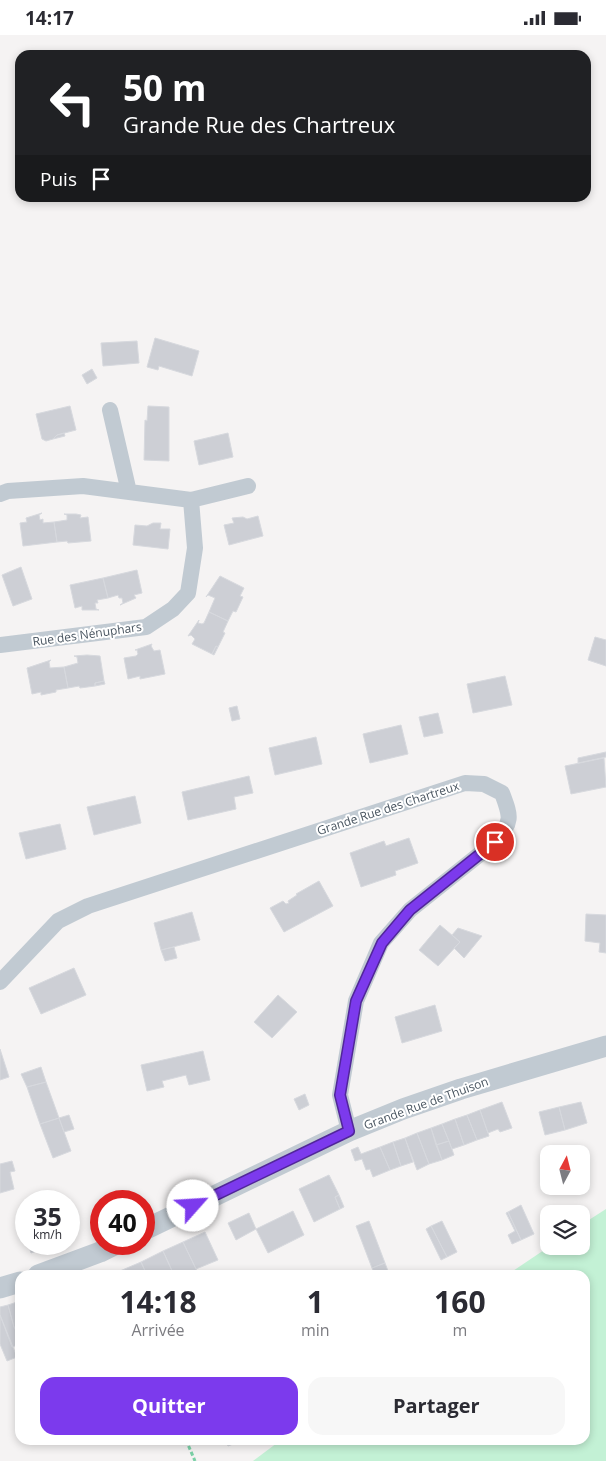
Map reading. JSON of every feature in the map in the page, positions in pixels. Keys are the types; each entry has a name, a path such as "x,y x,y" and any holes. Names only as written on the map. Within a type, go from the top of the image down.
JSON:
{"street":[{"path":"110,410 129,493"},
{"path":"0,494 8,491 83,487 191,500 248,486"},
{"name":"Rue des Nénuphars","path":"0,645 146,627 173,609 188,593 195,548 191,500"},
{"name":"Grande Rue des Chartreux","path":"0,982 58,921 88,906 465,783 484,785 502,793 510,814 506,829 495,842 410,910 382,943 356,1001 340,1095 349,1131"},
{"name":"Grande Rue de Thuison","path":"155,1226 349,1131 461,1089 606,1045"},
{"path":"51,1270 92,1255"},
{"path":"0,1288 15,1283"}],"path":[{"path":"188,1445 195,1461"}],"green space":[{"path":"606,1209 606,1461 253,1461 274,1445 590,1445 590,1270 514,1270 540,1253 540,1255 590,1255 590,1219"}],"building":[{"path":"155,338 199,351 192,376 159,366 158,370 147,367"},
{"path":"137,341 139,363 103,366 101,343"},
{"path":"92,369 97,378 87,384 82,375"},
{"path":"70,406 76,430 57,435 53,439 46,441 42,439 36,414"},
{"path":"148,406 169,407 169,461 144,460 145,420 147,421"},
{"path":"64,433 65,436 53,439 57,435"},
{"path":"228,433 233,457 199,465 194,441"},
{"path":"42,513 39,515 40,520 43,519 43,523 54,522 57,542 23,546 20,523 27,522 26,518"},
{"path":"64,514 81,515 80,518 88,517 91,541 57,542 54,522 67,520 67,515"},
{"path":"258,516 263,536 229,545 224,525 234,523 232,518 243,517 247,519"},
{"path":"153,523 161,523 160,529 170,529 168,549 133,545 135,525 147,526"},
{"path":"21,567 32,599 13,606 2,575"},
{"path":"137,570 142,593 134,595 136,598 120,605 123,603 122,598 119,598 118,595 108,598 103,578"},
{"path":"220,576 244,588 240,596 243,597 236,612 233,611 228,621 209,612 215,598 208,595 206,597"},
{"path":"103,578 108,598 97,600 98,603 95,603 96,609 99,610 82,610 82,606 75,608 70,585"},
{"path":"209,612 228,621 223,632 225,633 212,654 192,644 195,639 191,635 188,636 199,620 198,623 204,623"},
{"path":"595,637 606,640 606,666 588,660"},
{"path":"152,644 151,646 154,651 160,650 165,674 140,679 140,676 128,679 124,658 136,656 138,654 137,650 135,650"},
{"path":"216,646 218,647 214,655 212,654"},
{"path":"74,656 100,656 104,681 95,683 95,686 68,688 64,667 78,663 77,657"},
{"path":"51,660 49,662 50,668 64,667 68,688 41,695 41,692 32,694 27,668"},
{"path":"505,676 512,705 473,713 467,684"},
{"path":"104,681 105,684 95,686 95,683"},
{"path":"237,706 240,719 232,721 229,708"},
{"path":"438,713 443,733 424,737 419,717"},
{"path":"401,725 408,754 370,763 363,734"},
{"path":"316,737 322,764 275,775 269,748"},
{"path":"606,752 606,757 578,763 578,758"},
{"path":"604,758 606,787 571,794 565,766"},
{"path":"249,776 253,793 234,797 236,809 188,820 182,792"},
{"path":"135,796 141,823 94,835 87,807"},
{"path":"60,824 66,849 26,859 19,833"},
{"path":"409,838 418,863 395,871 396,875 361,887 350,853 384,841 386,846"},
{"path":"319,881 333,906 284,932 270,908 283,901 286,904 289,903 288,901 296,894"},
{"path":"192,912 200,940 161,950 154,923"},
{"path":"586,914 606,915 606,953 599,952 600,943 585,941"},
{"path":"440,925 460,942 438,966 419,950"},
{"path":"458,928 482,936 464,958 454,948 460,942 452,935"},
{"path":"174,947 177,958 165,961 161,950"},
{"path":"74,968 86,995 41,1014 29,988"},
{"path":"278,995 297,1012 272,1038 254,1022"},
{"path":"435,1005 442,1031 402,1043 395,1017"},
{"path":"0,1049 9,1077 0,1080"},
{"path":"203,1051 210,1080 189,1085 186,1075 162,1081 164,1087 147,1091 141,1065"},
{"path":"41,1067 46,1082 27,1087 21,1074"},
{"path":"46,1082 59,1118 40,1124 27,1087"},
{"path":"305,1094 309,1105 299,1110 294,1099"},
{"path":"502,1102 512,1128 500,1132 498,1129 488,1133 480,1110"},
{"path":"581,1102 587,1123 565,1130 559,1107"},
{"path":"559,1107 565,1130 545,1135 539,1112"},
{"path":"480,1110 489,1136 477,1140 467,1115"},
{"path":"69,1115 74,1129 64,1132 59,1118"},
{"path":"467,1115 477,1140 464,1145 455,1119"},
{"path":"59,1118 71,1151 53,1158 40,1124"},
{"path":"455,1119 464,1145 452,1149 442,1124"},
{"path":"442,1124 449,1141 436,1145 431,1128"},
{"path":"431,1128 442,1160 429,1164 417,1133"},
{"path":"417,1133 429,1164 417,1170 405,1138"},
{"path":"405,1138 413,1162 401,1166 393,1142"},
{"path":"449,1141 454,1155 442,1160 436,1145"},
{"path":"393,1142 401,1166 390,1170 380,1147"},
{"path":"358,1147 361,1154 380,1147 390,1170 373,1177 370,1169 366,1170 362,1159 355,1161 351,1150"},
{"path":"12,1161 15,1171 10,1172 14,1189 0,1193 0,1164"},
{"path":"329,1175 339,1195 335,1197 340,1209 314,1222 299,1189"},
{"path":"339,1195 344,1207 340,1209 335,1197"},
{"path":"521,1205 534,1234 521,1240 508,1212"},
{"path":"293,1211 304,1235 268,1253 256,1229"},
{"path":"508,1212 521,1240 512,1244 508,1235 515,1231 506,1213"},
{"path":"249,1213 256,1229 236,1240 228,1223"},
{"path":"369,1221 385,1263 372,1268 356,1226"},
{"path":"442,1221 457,1252 447,1257 431,1226"},
{"path":"431,1226 447,1257 441,1260 426,1229"},
{"path":"205,1232 218,1260 196,1269 183,1242"},
{"path":"183,1242 197,1270 172,1270 163,1251"},
{"path":"163,1251 172,1270 145,1270 141,1262"},
{"path":"141,1262 145,1270 122,1270"},
{"path":"385,1263 388,1270 373,1270 372,1268"},
{"path":"15,1303 15,1329 14,1327 8,1305"},
{"path":"8,1305 15,1329 15,1346 12,1347 0,1315 0,1307"},
{"path":"0,1315 15,1352 15,1358 7,1361 0,1344"}],"route":[{"path":"193,1206 349,1131 340,1095 356,1001 382,943 410,910 495,842"}]}
